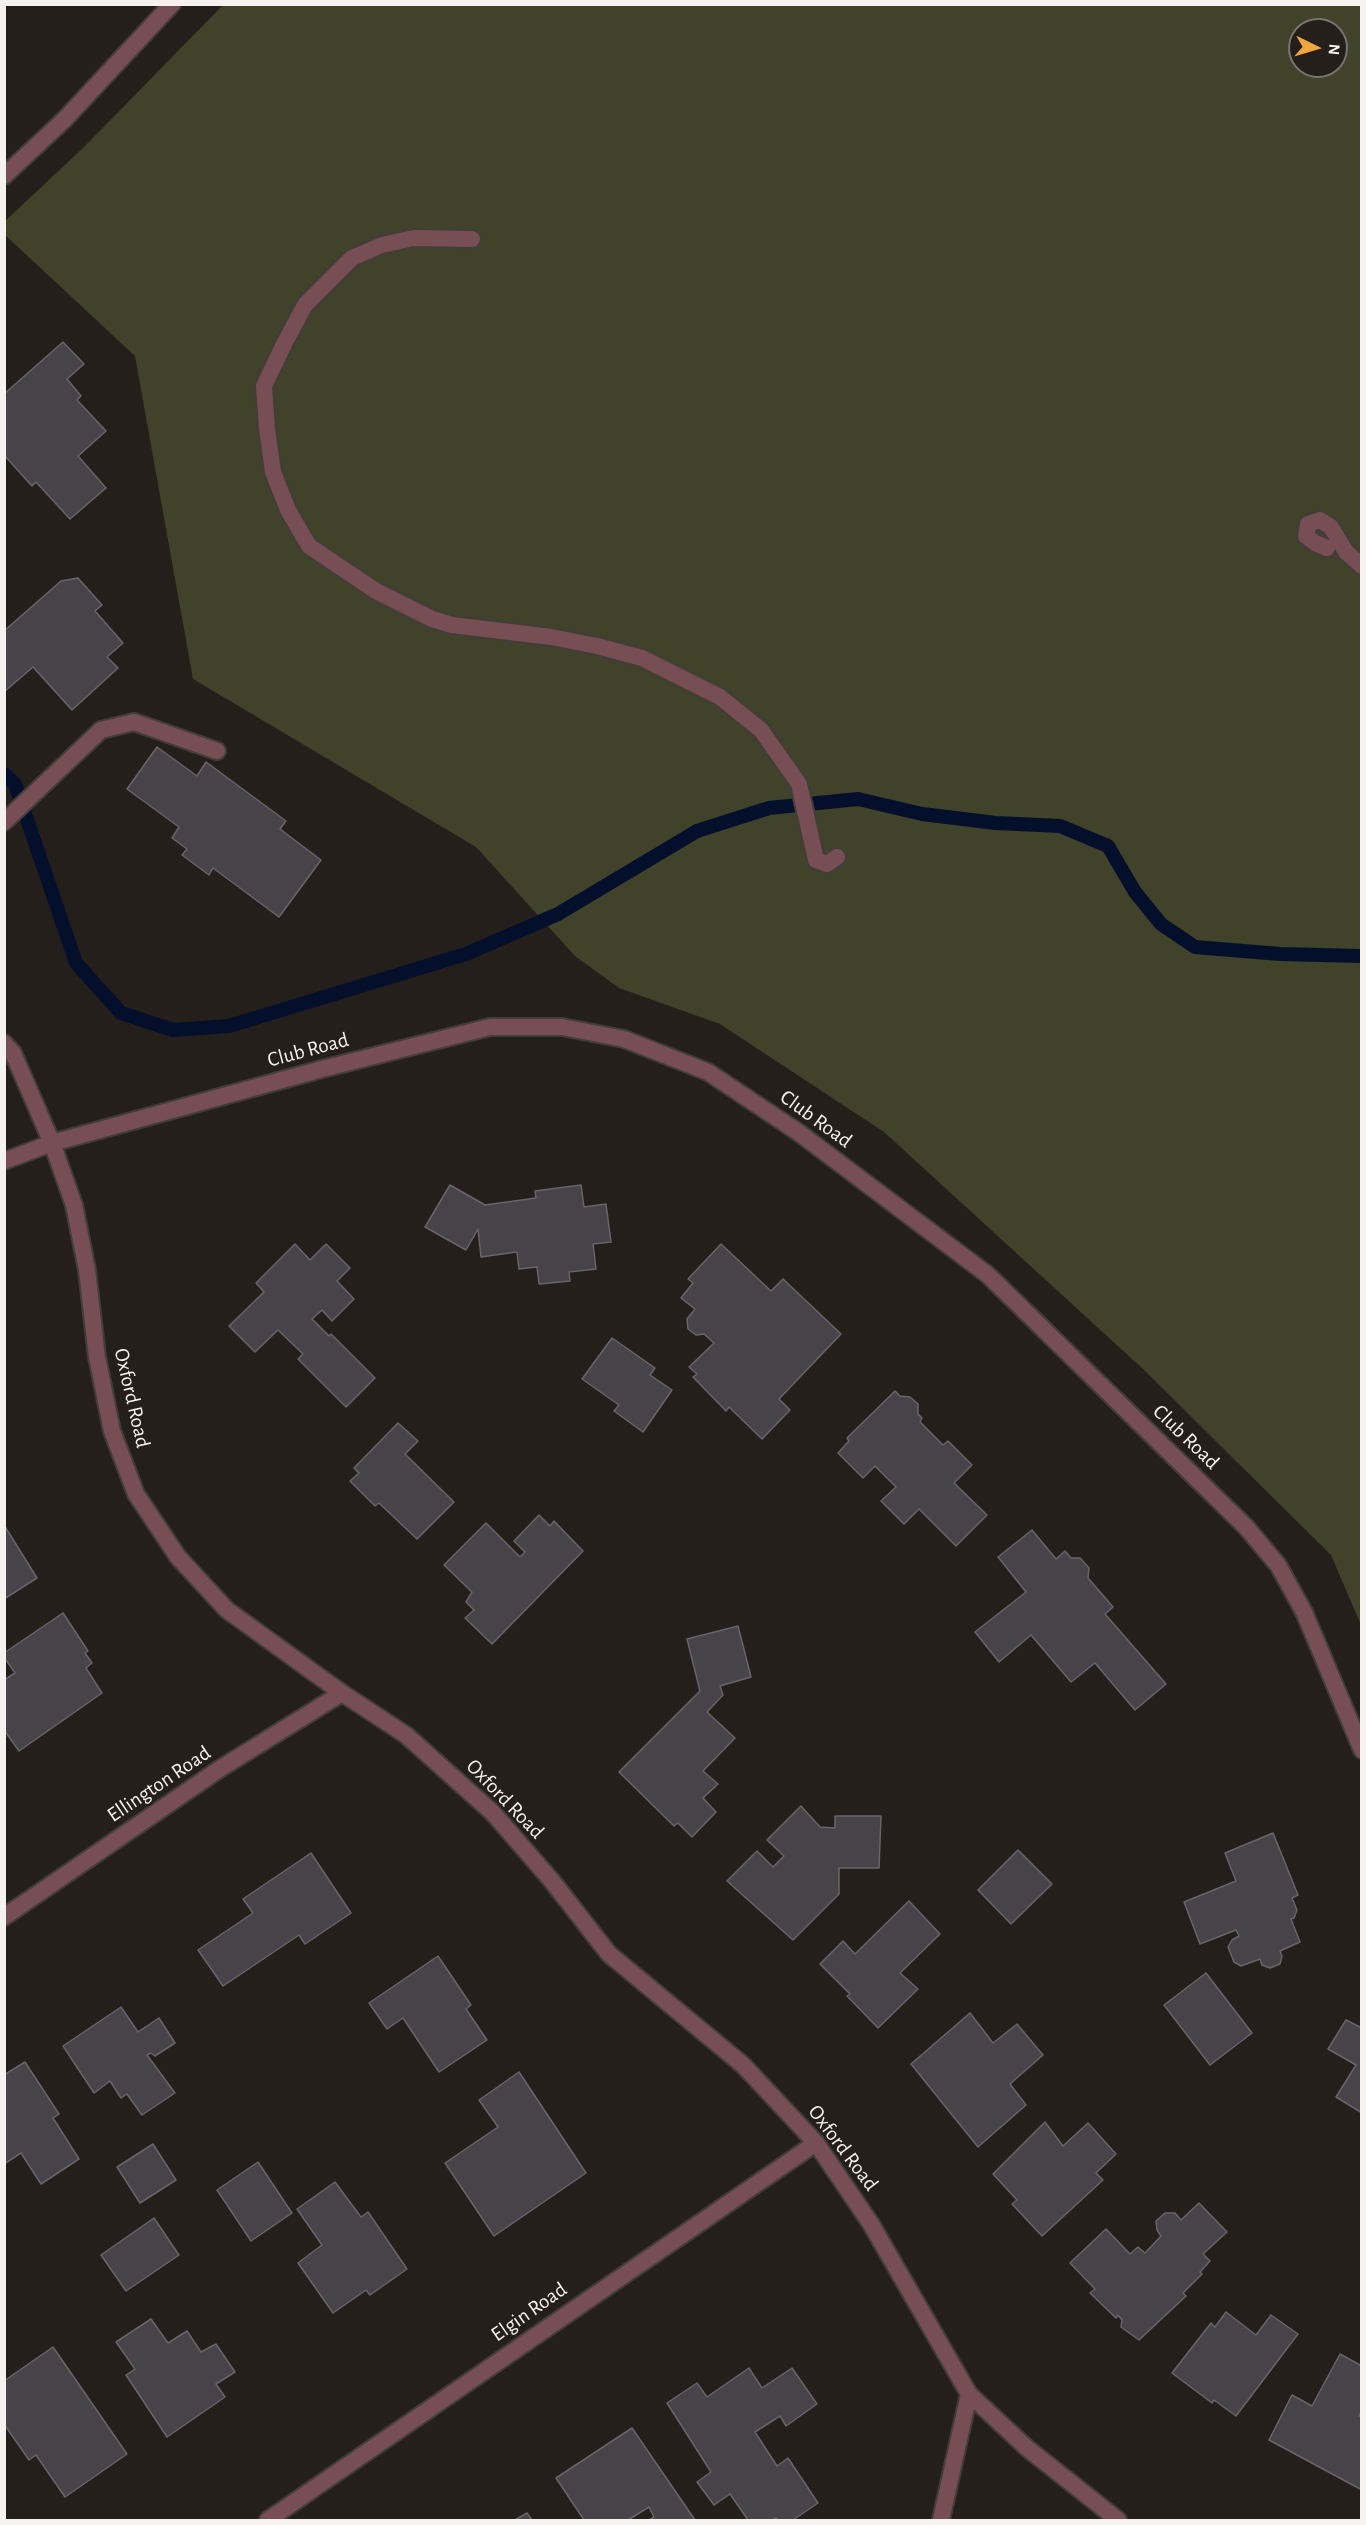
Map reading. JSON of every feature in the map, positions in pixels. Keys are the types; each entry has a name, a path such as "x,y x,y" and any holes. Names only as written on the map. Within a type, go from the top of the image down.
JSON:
{"street":[{"path":"4,176 65,119 172,4"},
{"path":"472,239 414,238 382,245 352,258 305,305 284,344 264,386 267,429 273,472 288,510 309,546 376,591 432,619 452,625 551,637 642,658 720,697 761,730 799,784 816,860 827,864 837,857"},
{"path":"1327,548 1306,536 1308,524 1320,520 1331,527 1346,552 1362,566"},
{"path":"4,822 101,730 134,722 217,751"},
{"name":"Club Road","path":"4,1161 52,1143 322,1069 490,1027 562,1027 624,1039 708,1072 798,1132 988,1275 1246,1527 1278,1565 1305,1612 1362,1750"},
{"name":"Oxford Road","path":"4,1043 13,1053 52,1143 74,1205 87,1270 97,1357 112,1431 136,1494 178,1557 227,1610 342,1693 406,1735 493,1813 552,1881 609,1954 743,2065 816,2143 871,2224 969,2394 1027,2448 1118,2520"},
{"name":"Ellington Road","path":"4,1917 221,1768 342,1693"},
{"name":"Elgin Road","path":"268,2520 816,2143"},
{"path":"941,2520 969,2394"}],"green space":[{"path":"223,5 1361,5 1361,1625 1331,1555 1143,1369 884,1132 720,1024 619,988 575,956 476,847 193,679 135,356 5,235 4,222 83,148"}],"building":[{"path":"63,342 84,364 67,379 81,396 77,400 106,431 78,456 106,488 70,519 36,482 32,486 4,455 4,394"},
{"path":"78,578 102,605 95,611 123,643 107,657 118,668 72,710 33,667 4,692 4,631 61,581"},
{"path":"157,747 197,776 206,762 286,821 280,829 321,860 279,917 213,868 209,875 182,855 187,849 172,838 179,827 127,789"},
{"path":"450,1185 485,1205 536,1198 535,1191 581,1185 584,1207 606,1204 611,1242 593,1244 596,1269 569,1272 570,1281 539,1284 537,1267 519,1269 517,1252 481,1257 478,1229 466,1250 425,1227"},
{"path":"295,1244 310,1260 326,1244 350,1268 337,1281 354,1299 332,1321 322,1310 312,1319 329,1336 331,1334 375,1378 346,1407 298,1359 303,1354 278,1330 255,1352 229,1326 264,1292 256,1283"},
{"path":"721,1244 771,1291 783,1279 841,1334 779,1399 790,1410 762,1439 729,1407 726,1411 693,1377 697,1374 689,1367 714,1343 704,1334 696,1335 688,1329 687,1319 695,1309 681,1298 693,1283 688,1279"},
{"path":"612,1338 655,1368 650,1375 672,1390 643,1432 614,1411 619,1405 582,1379"},
{"path":"895,1391 900,1396 910,1397 918,1404 918,1414 922,1418 920,1422 943,1445 948,1441 972,1465 954,1483 987,1515 956,1546 919,1509 904,1524 881,1501 896,1487 875,1466 863,1478 838,1453 849,1441 847,1438"},
{"path":"398,1423 418,1441 405,1454 454,1502 417,1539 379,1503 375,1506 350,1481 359,1473 354,1468"},
{"path":"539,1515 550,1526 554,1521 583,1551 492,1644 465,1618 474,1610 466,1602 472,1592 444,1565 486,1523 520,1557 525,1552 514,1541"},
{"path":"4,1525 37,1578 4,1599"},
{"path":"1032,1530 1056,1559 1065,1551 1071,1558 1080,1558 1089,1568 1088,1578 1113,1607 1105,1614 1166,1684 1135,1710 1095,1663 1071,1682 1031,1635 999,1662 975,1632 1026,1592 998,1557"},
{"path":"63,1613 88,1651 85,1653 92,1663 86,1668 102,1693 19,1751 4,1730 4,1680 15,1673 4,1657 4,1653"},
{"path":"738,1626 751,1677 720,1686 723,1695 707,1712 735,1738 703,1771 718,1784 703,1798 716,1812 692,1837 678,1823 674,1826 619,1772 700,1691 687,1639"},
{"path":"801,1806 820,1827 835,1828 835,1816 881,1816 879,1868 839,1868 839,1894 793,1940 727,1881 757,1851 773,1867 784,1856 767,1840"},
{"path":"1273,1833 1298,1895 1292,1898 1297,1910 1294,1918 1291,1919 1300,1942 1280,1951 1282,1956 1280,1964 1270,1968 1262,1965 1260,1959 1241,1966 1234,1962 1228,1947 1232,1940 1239,1936 1236,1930 1200,1944 1184,1902 1236,1881 1225,1853"},
{"path":"1018,1850 1052,1884 1011,1924 978,1890"},
{"path":"311,1853 351,1913 305,1944 299,1935 223,1986 198,1950 253,1913 243,1899"},
{"path":"909,1901 940,1934 900,1973 918,1989 878,2028 847,1996 850,1994 820,1964 843,1941 855,1954"},
{"path":"438,1956 471,2005 466,2009 487,2040 439,2072 403,2018 387,2029 369,2003"},
{"path":"1206,1973 1252,2033 1210,2065 1164,2005"},
{"path":"121,2007 138,2032 159,2018 175,2043 155,2056 151,2053 147,2055 175,2093 142,2115 127,2094 121,2098 110,2081 94,2093 63,2046"},
{"path":"970,2013 993,2043 1017,2024 1043,2055 1010,2084 1026,2105 978,2147 911,2064"},
{"path":"1346,2020 1362,2028 1362,2113 1336,2097 1356,2065 1328,2049"},
{"path":"25,2062 59,2114 53,2118 79,2159 41,2184 21,2153 4,2164 4,2075"},
{"path":"519,2072 586,2173 494,2236 445,2163 498,2127 479,2100"},
{"path":"1045,2122 1063,2146 1088,2123 1116,2154 1096,2173 1103,2180 1042,2236 1012,2204 1017,2200 993,2174"},
{"path":"153,2144 176,2180 140,2203 117,2167"},
{"path":"258,2162 292,2213 251,2241 217,2190"},
{"path":"335,2182 361,2217 368,2212 407,2269 370,2295 366,2290 333,2313 298,2263 322,2245 297,2209"},
{"path":"1199,2203 1227,2232 1203,2254 1210,2261 1200,2272 1202,2274 1183,2293 1186,2296 1139,2340 1121,2327 1122,2320 1118,2315 1116,2318 1090,2293 1095,2289 1070,2263 1106,2229 1130,2254 1138,2247 1145,2253 1161,2236 1157,2230 1156,2221 1165,2213 1175,2213 1181,2220"},
{"path":"154,2218 179,2255 126,2291 101,2255"},
{"path":"1226,2312 1256,2335 1271,2315 1298,2334 1236,2416 1214,2400 1212,2403 1172,2373 1211,2323 1215,2327"},
{"path":"151,2319 168,2343 187,2331 201,2352 216,2344 235,2372 216,2384 225,2397 167,2437 126,2375 135,2369 116,2342"},
{"path":"53,2347 127,2454 65,2497 36,2455 29,2460 4,2424 4,2381"},
{"path":"1340,2354 1362,2366 1362,2410 1359,2416 1362,2417 1362,2490 1269,2440 1292,2395 1312,2406"},
{"path":"749,2368 762,2388 792,2368 817,2404 786,2426 780,2416 755,2432 777,2466 788,2458 818,2503 793,2520 776,2518 748,2520 730,2494 714,2505 697,2482 711,2472 667,2403 697,2383 707,2397"},
{"path":"632,2428 695,2520 649,2520 654,2517 649,2507 628,2520 584,2520 556,2478"},
{"path":"527,2513 532,2520 515,2520"}],"waterway":[{"path":"4,774 15,784 76,963 121,1013 173,1030 229,1026 466,954 558,914 697,831 769,808 858,799 922,814 996,823 1060,826 1108,846 1135,892 1161,924 1195,947 1280,954 1362,956"}]}
